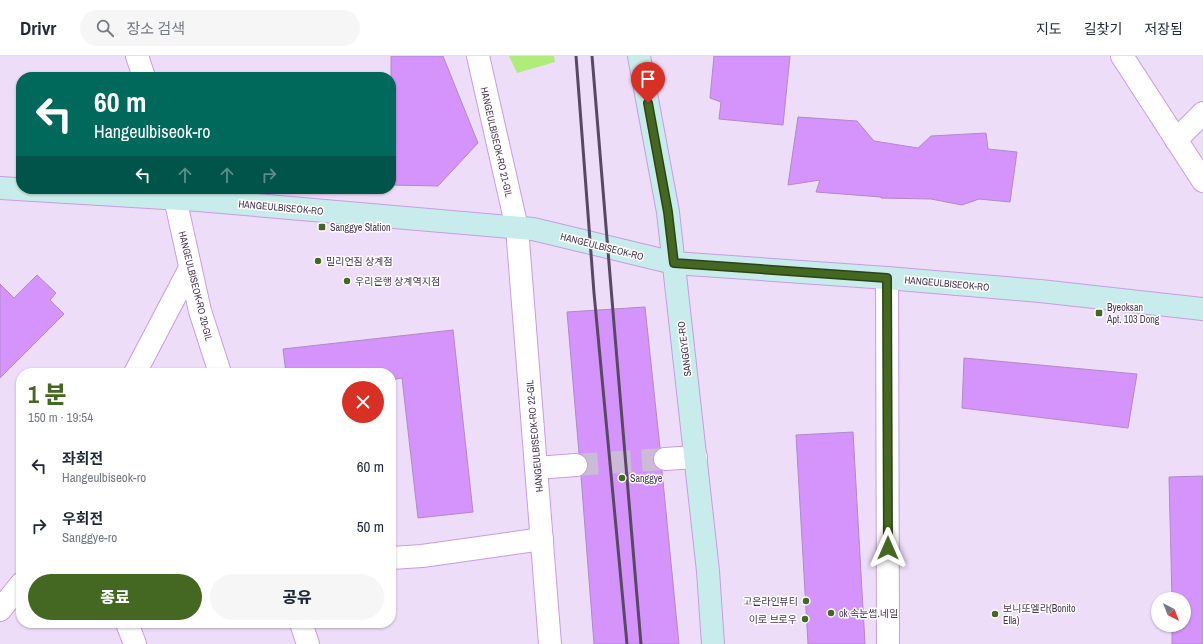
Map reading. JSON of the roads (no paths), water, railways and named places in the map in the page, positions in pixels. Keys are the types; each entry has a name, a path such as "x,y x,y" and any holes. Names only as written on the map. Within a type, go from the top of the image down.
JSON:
{"main road":[{"name":"SANGGYE-RO","path":"639,56 668,212 708,571 713,644"},
{"name":"HANGEULBISEOK-RO","path":"0,188 16,189"},
{"name":"HANGEULBISEOK-RO","path":"174,194 533,229 674,263 887,278 1040,291 1203,309"}],"street":[{"path":"137,56 142,72"},
{"name":"HANGEULBISEOK-RO 21-GIL","path":"478,56 517,228"},
{"path":"1122,56 1203,181"},
{"path":"1176,140 1203,113"},
{"name":"HANGEULBISEOK-RO 20-GIL","path":"174,194 200,311 218,368"},
{"name":"HANGEULBISEOK-RO 22-GIL","path":"517,228 550,644"},
{"path":"138,368 190,268"},
{"path":"887,278 888,644"},
{"path":"665,459 696,457"},
{"path":"536,468 576,465"},
{"path":"396,558 422,556 542,538"},
{"path":"0,610 16,590"},
{"path":"129,628 135,644"},
{"path":"303,628 308,644"}],"tunnel":[{"path":"576,465 665,459"}],"railway":[{"path":"576,56 594,293 627,644"},
{"path":"592,56 641,644"}],"place":[{"name":"Sanggye Station","path":"322,227"},
{"name":"밀리언짐 상계점","path":"318,261"},
{"name":"우리은행 상계역지점","path":"347,281"},
{"name":"Byeoksan Apt. 103 Dong","path":"1099,313"},
{"name":"Sanggye","path":"622,478"},
{"name":"고은라인뷰티","path":"806,601"},
{"name":"ok 속눈썹.네일","path":"831,613"},
{"name":"보니또엘라(Bonito Ella)","path":"995,614"},
{"name":"이로 브로우","path":"805,619"}]}
